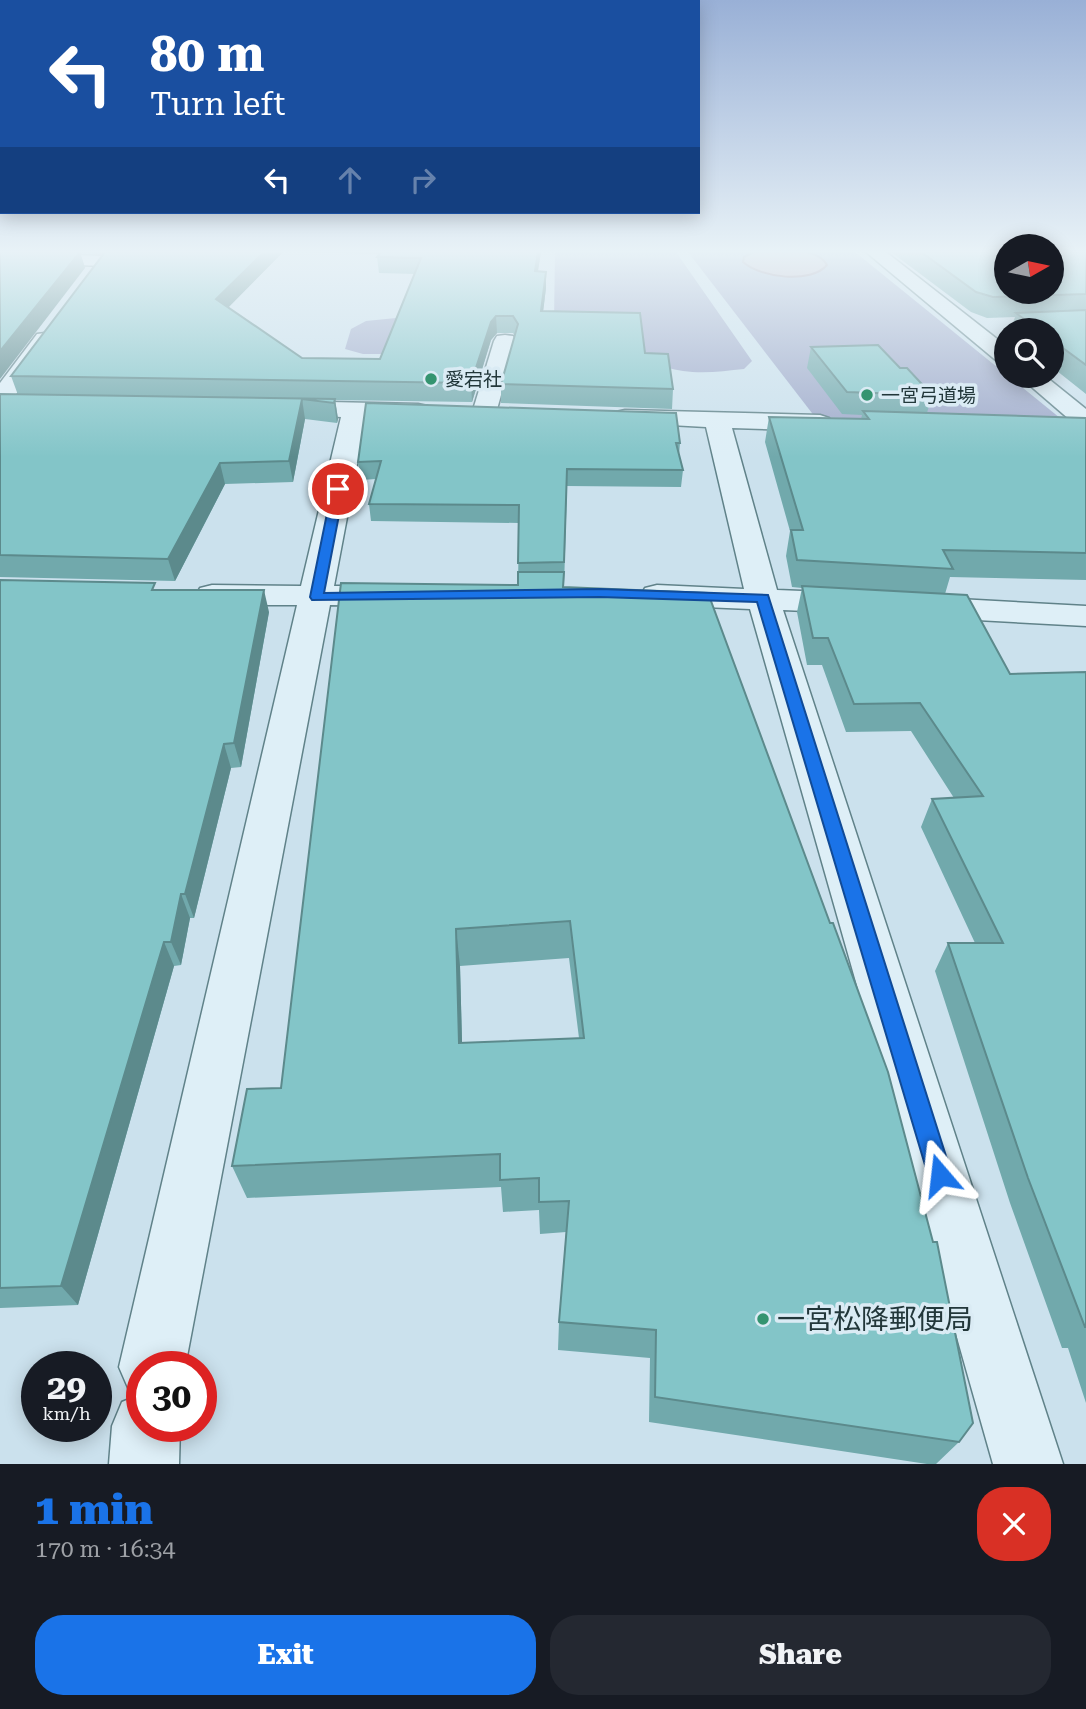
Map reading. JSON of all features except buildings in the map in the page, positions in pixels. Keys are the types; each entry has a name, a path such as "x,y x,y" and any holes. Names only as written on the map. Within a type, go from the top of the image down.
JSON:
{"street":[{"path":"960,320 994,347"},
{"path":"0,399 55,325"},
{"path":"970,328 994,326"},
{"path":"265,408 494,413 505,341"},
{"path":"1045,388 1086,421"},
{"path":"0,405 28,405"},
{"path":"155,1351 355,409"},
{"path":"600,416 840,423"},
{"path":"717,419 763,598 1028,1464"},
{"path":"1059,431 1086,432"},
{"path":"179,594 425,596"},
{"path":"627,594 763,598 1086,616"},
{"path":"144,1464 145,1442"}],"shaded area":[{"path":"724,320 752,361 744,369 706,372 667,368 634,357 554,322"},
{"path":"741,320 939,320 994,365 994,388 1023,388 1060,418 1051,425 815,417"},
{"path":"366,321 479,321 467,354 363,354 345,349 351,329"}],"place":[{"name":"愛宕社","path":"431,379"},
{"name":"一宮弓道場","path":"867,395"},
{"name":"一宮松降郵便局","path":"763,1319"}],"route":[{"path":"338,489 317,597 600,593 763,598 940,1175"}]}
